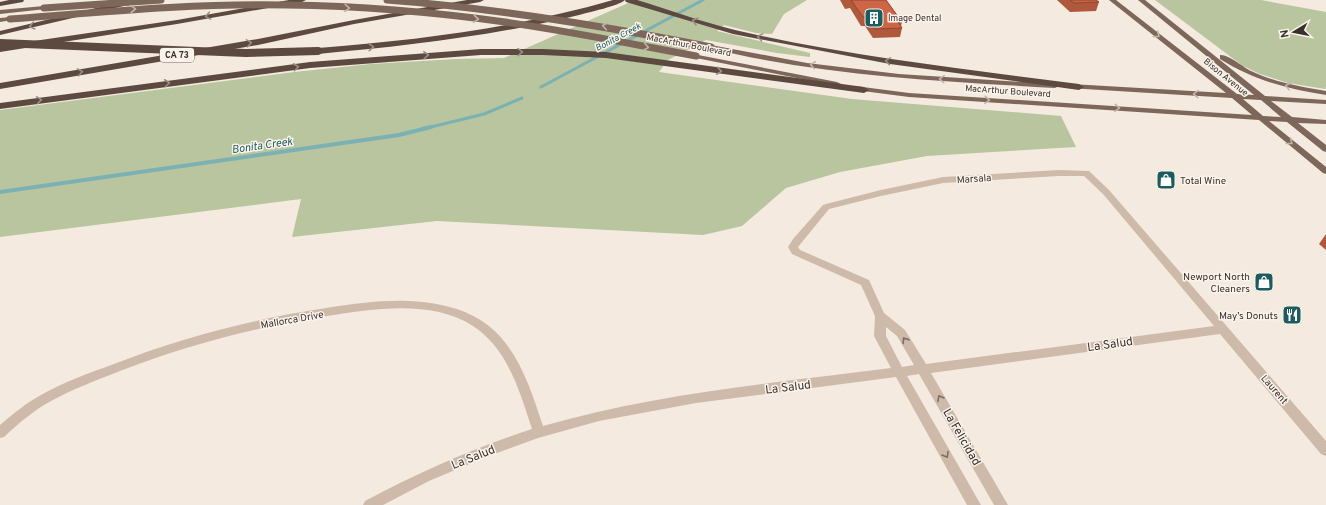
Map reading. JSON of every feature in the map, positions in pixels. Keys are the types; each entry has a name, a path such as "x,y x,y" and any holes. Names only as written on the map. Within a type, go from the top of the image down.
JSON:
{"highway":[{"path":"0,4 20,0"},
{"path":"0,33 138,0"},
{"path":"0,49 178,22 302,0"},
{"path":"354,22 444,0"},
{"path":"354,22 480,0"},
{"path":"0,43 246,53 318,51 383,46 461,37 578,14 621,0"},
{"path":"630,0 733,32 890,61 1079,87"},
{"name":"CA 73","path":"0,86 258,42 354,22"},
{"path":"0,106 310,65 481,52 543,52 606,55 864,90"}],"main road":[{"path":"0,12 162,0"},
{"name":"MacArthur Boulevard","path":"387,0 437,3 517,13 604,26 807,65 899,76 1326,102"},
{"name":"Bison Avenue","path":"1112,0 1235,96 1326,171"},
{"name":"Bison Avenue","path":"1141,1 1265,98 1326,149"},
{"name":"MacArthur Boulevard","path":"0,20 129,10 191,7 286,5 362,8 505,22 696,56 864,90 997,101 1326,122"},
{"path":"1163,17 1186,30 1228,61 1255,76 1295,88 1326,93"}],"street":[{"name":"Marsala","path":"923,370 901,333 880,316 864,284 796,252 793,247 796,241 826,207 943,180 1059,173 1086,173 1106,192 1223,329"},
{"name":"Mallorca Drive","path":"0,433 23,412 38,403 74,384 131,361 238,329 314,314 381,305 406,305 430,307 454,314 477,323 493,335 507,352 517,370 539,433"},
{"name":"Marsala","path":"880,316 880,336 898,372"},
{"name":"La Salud","path":"370,505 434,473 485,451 539,433 599,416 648,406 1223,329"},
{"name":"Laurent","path":"1223,329 1326,450"},
{"name":"La Felicidad","path":"923,370 1001,505"},
{"path":"898,372 974,505"}],"green space":[{"path":"635,0 807,0 784,14 772,34 756,33 724,25 717,31 810,53 810,57 777,53 706,40 668,60 659,72 852,99 1061,116 1076,147 927,156 840,172 786,188 742,226 703,235 437,221 292,237 301,199 0,237 0,110 294,72 371,64 504,58"},
{"path":"1155,0 1261,0 1326,12 1325,89 1288,83 1260,74 1243,66"}],"building":[{"path":"851,0 886,0 902,22 898,22 902,28 875,29 866,17 863,17"},
{"path":"1070,0 1096,0 1099,2 1074,3"}],"waterway":[{"name":"Bonita Creek","path":"541,87 703,0"},
{"name":"Bonita Creek","path":"427,128 484,114 522,98"},
{"name":"Bonita Creek","path":"427,128 431,127"},
{"name":"Bonita Creek","path":"0,192 399,135 427,128"}],"place":[{"name":"Image Dental","path":"874,18"},
{"name":"Total Wine","path":"1166,180"},
{"name":"Newport North Cleaners","path":"1264,282"},
{"name":"May’s Donuts","path":"1292,315"}]}
